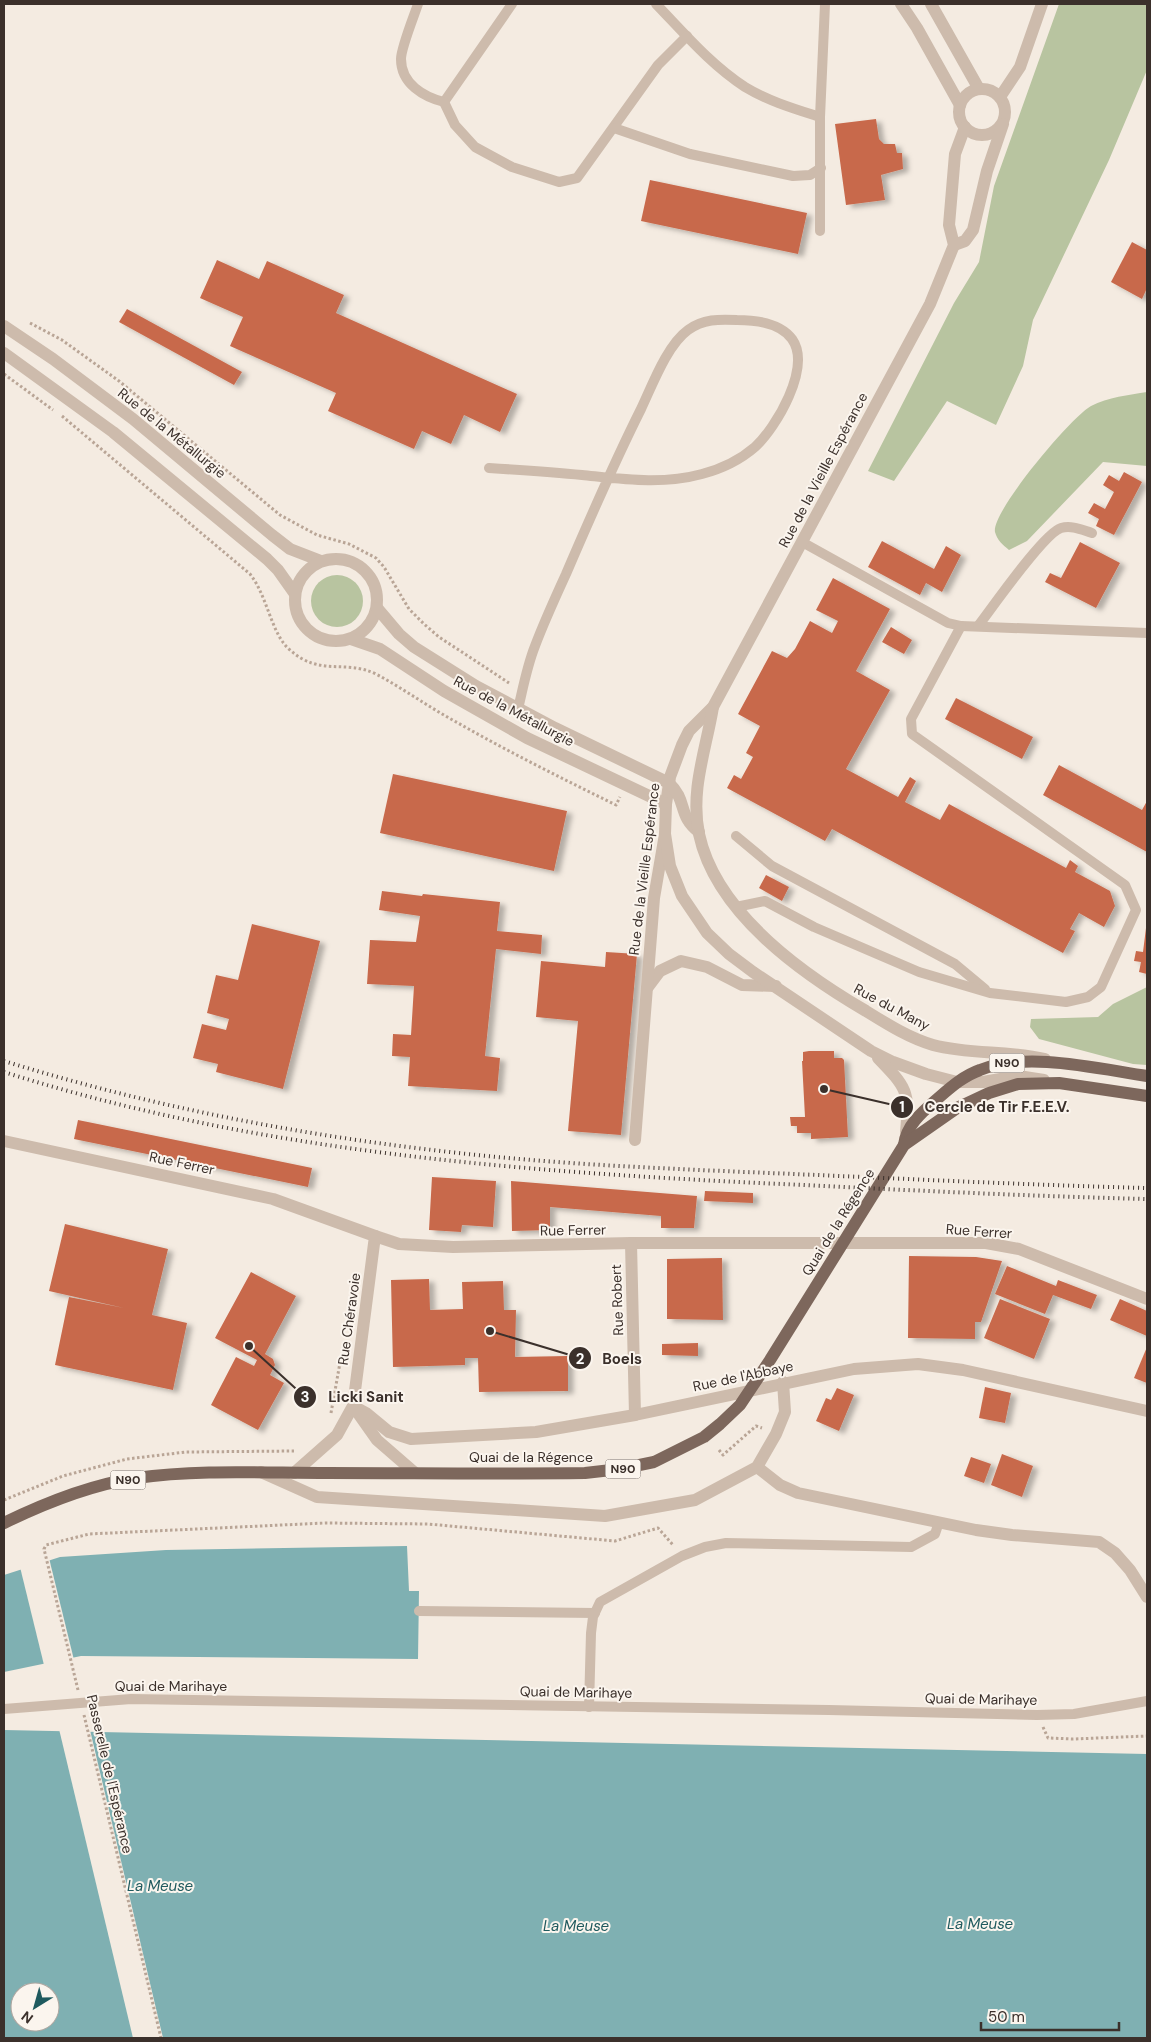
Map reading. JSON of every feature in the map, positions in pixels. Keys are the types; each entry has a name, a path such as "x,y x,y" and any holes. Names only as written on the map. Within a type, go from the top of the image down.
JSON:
{"main road":[{"name":"N90","path":"904,1145 906,1132 927,1108 957,1082 980,1070 1005,1063 1061,1063"},
{"name":"Rue du Many","path":"1061,1063 1147,1076"},
{"name":"N90","path":"904,1145 957,1108 989,1093 1018,1084 1059,1083 1147,1096"},
{"name":"Quai de la Régence","path":"4,1523 54,1500 96,1487 134,1478 176,1474 261,1472 577,1473 620,1470 654,1462 704,1437 740,1405 904,1145"}],"street":[{"path":"901,4 918,28 960,105 961,120 965,127 971,132 986,135 993,133 1004,122 1005,107 1000,97 990,90 979,90 969,93 960,105"},
{"path":"931,4 979,90"},
{"path":"1000,97 1020,67 1042,4"},
{"name":"Rue de la Vieille Espérance","path":"635,1140 654,898 665,834 669,783 689,731 713,707 930,304 954,245 965,241 973,230 987,171 1004,122"},
{"path":"954,245 949,225 955,154 965,127"},
{"name":"Rue de la Métallurgie","path":"4,326 69,370 133,418 279,540 301,554 321,562 333,558 346,560 362,569 374,583 378,595 377,608 399,634 414,647 518,709 669,783"},
{"name":"Rue de la Métallurgie","path":"4,353 113,432 278,570 295,594 294,606 305,628 326,641 338,642 351,639 380,649 444,691 527,738 666,804"},
{"path":"295,594 303,574 321,562"},
{"path":"351,639 368,627 377,608"},
{"name":"Rue de la Vieille Espérance","path":"699,832 696,791 713,707"},
{"path":"669,783 679,792 685,819 699,832"},
{"name":"Rue du Many","path":"699,832 704,851 736,907 770,943 807,974 908,1036 946,1048 1021,1053 1061,1063"},
{"path":"665,834 667,851 676,882 699,924 729,954 871,1051 899,1079 908,1097 906,1132"},
{"path":"648,987 660,970 681,961 707,967 742,985 776,986"},
{"path":"871,1051 917,1071 957,1082 983,1082 1018,1076 1059,1083"},
{"name":"Rue Ferrer","path":"4,1141 273,1199 398,1244 431,1246 631,1244 1002,1245 1034,1254 1147,1299"},
{"name":"Rue Chéravoie","path":"294,1473 337,1435 352,1406 375,1236"},
{"name":"Rue Robert","path":"631,1244 635,1415"},
{"name":"Rue de l'Abbaye","path":"352,1406 366,1413 389,1432 402,1437 418,1439 536,1432 635,1415 783,1382 873,1366 918,1364 963,1370 1147,1411"},
{"path":"261,1472 317,1497 605,1516 695,1500 757,1467 776,1434 785,1412 783,1382"},
{"path":"352,1406 377,1440 416,1473"},
{"path":"757,1467 780,1485 798,1494 1012,1536 1099,1542 1115,1554 1130,1570 1147,1597"}],"lane":[{"path":"418,4 401,59 406,80 426,98 444,102"},
{"path":"444,102 512,4"},
{"path":"656,4 719,68 747,88 780,104 820,117"},
{"path":"820,231 820,117 825,4"},
{"path":"444,102 455,125 475,147 512,167 559,182 578,178 658,65 687,36"},
{"path":"614,128 690,154 793,176 810,175 821,168"},
{"path":"489,468 578,475 634,480 662,481 702,474 741,458 756,446 786,404 793,384 797,350 791,338 779,329 762,322 715,319 686,331 678,341 668,355 648,394 587,525 534,648 518,709"},
{"path":"978,626 1044,542 1060,528 1074,527 1092,533"},
{"path":"802,542 948,623 961,626 1147,633"},
{"path":"736,907 765,902 814,927 919,972 990,993 1066,1002 1088,997 1101,986 1136,910 1125,884 912,734 911,719 961,626"},
{"path":"736,836 772,866 955,964 990,993"},
{"path":"589,1707 591,1633 595,1613 600,1602 682,1556 705,1547 726,1543 911,1547 935,1534 939,1522"},
{"path":"419,1611 595,1613"},
{"name":"Quai de Marihaye","path":"4,1709 132,1699 829,1710 1037,1716 1082,1713 1147,1701"}],"path":[{"path":"26,321 62,340 119,381 280,516 317,535 349,544 376,558 384,567 409,610 424,624 467,656 522,691"},
{"path":"331,1416 341,1357 359,1360"},
{"path":"719,1450 723,1455 756,1426"},
{"path":"4,1500 64,1476 127,1459 186,1452 297,1451"},
{"name":"Passerelle de l'Espérance","path":"79,1693 44,1549 46,1545 89,1534 325,1523 428,1524 615,1541 658,1528 682,1556"},
{"name":"Passerelle de l'Espérance","path":"83,1711 161,2038"},
{"path":"1037,1716 1048,1738 1073,1740 1147,1736"}],"green space":[{"path":"1059,4 1147,4 1147,70 1109,160 1033,320 1023,366 996,425 947,401 894,481 868,471 954,303 979,262 994,186"},
{"path":"1147,392 1147,466 1103,462 1027,541 1009,550 996,535 997,521 1019,486 1051,445 1081,413 1091,406 1104,400"},
{"path":"332,575 342,575 356,582 363,596 363,606 356,620 342,627 332,627 322,623 315,616 311,606 311,596 315,586 322,579"},
{"path":"1147,987 1147,1065 1133,1064 1039,1039 1030,1027 1031,1019 1098,1017 1113,1004"}],"water":[{"path":"407,1546 409,1591 419,1591 418,1659 81,1656 4,1672 4,1575 60,1557 166,1550"},
{"name":"La Meuse","path":"4,1730 1147,1754 1147,2038 4,2038"}],"pier":[{"path":"49,1558 74,1660 44,1665 20,1567"},
{"path":"59,1729 90,1730 163,2038 133,2038"}],"building":[{"path":"876,119 879,139 884,144 895,144 897,153 902,153 903,169 881,175 885,200 846,205 835,124"},
{"path":"650,180 807,213 798,254 641,221"},
{"path":"1132,242 1147,250 1147,288 1142,299 1111,282"},
{"path":"217,260 259,279 267,261 344,295 336,313 517,394 500,432 464,415 451,444 422,431 414,449 328,411 336,393 230,346 243,317 200,298"},
{"path":"127,309 242,372 234,385 119,322"},
{"path":"1124,472 1142,482 1114,535 1096,526 1099,519 1088,513 1094,503 1105,509 1114,492 1103,485 1109,475 1119,481"},
{"path":"882,541 934,569 946,546 961,555 942,592 926,583 920,595 868,567"},
{"path":"1080,542 1120,563 1096,608 1045,582 1050,573 1061,578"},
{"path":"833,578 890,609 856,671 890,690 846,769 898,797 910,777 916,781 905,802 940,820 949,804 1066,868 1070,860 1078,866 1075,872 1110,891 1115,906 1104,927 1079,913 1070,929 1075,931 1063,953 832,829 825,841 727,788 734,775 741,779 753,757 746,753 760,726 738,714 772,651 787,658 795,649 810,621 832,633 838,621 816,610"},
{"path":"891,627 912,640 904,654 882,642"},
{"path":"956,698 1033,737 1022,759 945,719"},
{"path":"1059,765 1142,810 1147,801 1147,852 1043,795"},
{"path":"393,774 567,811 554,871 380,833"},
{"path":"766,875 789,887 782,901 759,888"},
{"path":"382,891 500,902 497,931 542,935 541,954 496,949 485,1056 500,1058 497,1091 408,1086 410,1057 392,1056 393,1034 411,1035 414,986 367,984 370,940 416,942 420,916 379,910"},
{"path":"252,924 320,941 283,1089 216,1072 218,1064 193,1058 202,1024 226,1030 229,1019 207,1013 216,975 238,980"},
{"path":"1146,928 1147,974 1139,972 1141,962 1134,961 1136,951 1143,952"},
{"path":"606,952 637,954 621,1135 568,1131 578,1021 536,1017 541,961 605,967"},
{"path":"834,1051 834,1058 842,1058 844,1060 848,1137 811,1139 811,1133 797,1133 797,1126 791,1126 790,1117 805,1117 802,1061 803,1052"},
{"path":"78,1120 312,1168 308,1187 74,1139"},
{"path":"432,1177 496,1181 493,1227 462,1225 461,1232 429,1230"},
{"path":"511,1181 697,1196 694,1228 661,1228 661,1216 550,1207 550,1230 512,1231"},
{"path":"705,1191 753,1193 753,1203 704,1201"},
{"path":"65,1224 168,1249 152,1315 187,1323 173,1390 55,1365 69,1297 124,1308 49,1291"},
{"path":"909,1256 976,1257 1002,1261 981,1322 975,1322 975,1339 908,1338"},
{"path":"722,1258 723,1320 667,1319 667,1259"},
{"path":"1007,1266 1056,1286 1058,1280 1097,1295 1091,1309 1053,1295 1045,1314 995,1294"},
{"path":"251,1272 296,1296 265,1354 273,1359 275,1365 270,1375 284,1383 258,1430 211,1405 236,1357 254,1366 257,1360 215,1338"},
{"path":"429,1279 430,1310 463,1309 462,1282 503,1281 504,1310 516,1310 515,1357 568,1356 568,1391 479,1392 478,1358 465,1358 465,1365 393,1367 391,1280"},
{"path":"1000,1299 1050,1319 1034,1359 984,1338"},
{"path":"1120,1299 1147,1311 1147,1336 1110,1320"},
{"path":"698,1343 698,1356 662,1355 662,1344"},
{"path":"1147,1347 1147,1383 1134,1378"},
{"path":"985,1387 1011,1393 1005,1423 979,1418"},
{"path":"837,1388 854,1395 839,1431 816,1421 826,1398 831,1400"},
{"path":"1002,1454 1033,1466 1022,1497 991,1485"},
{"path":"971,1457 991,1464 984,1483 964,1476"}],"railway":[{"path":"4,1061 111,1091 275,1127 386,1144 485,1156 661,1168 1147,1188"},
{"path":"4,1072 99,1099 195,1122 389,1154 585,1173 684,1179 965,1193 1147,1199"}],"place":[{"name":"Cercle de Tir F.E.E.V.","path":"824,1089"},
{"name":"Boels","path":"490,1331"},
{"name":"Licki Sanit","path":"249,1346"}]}
